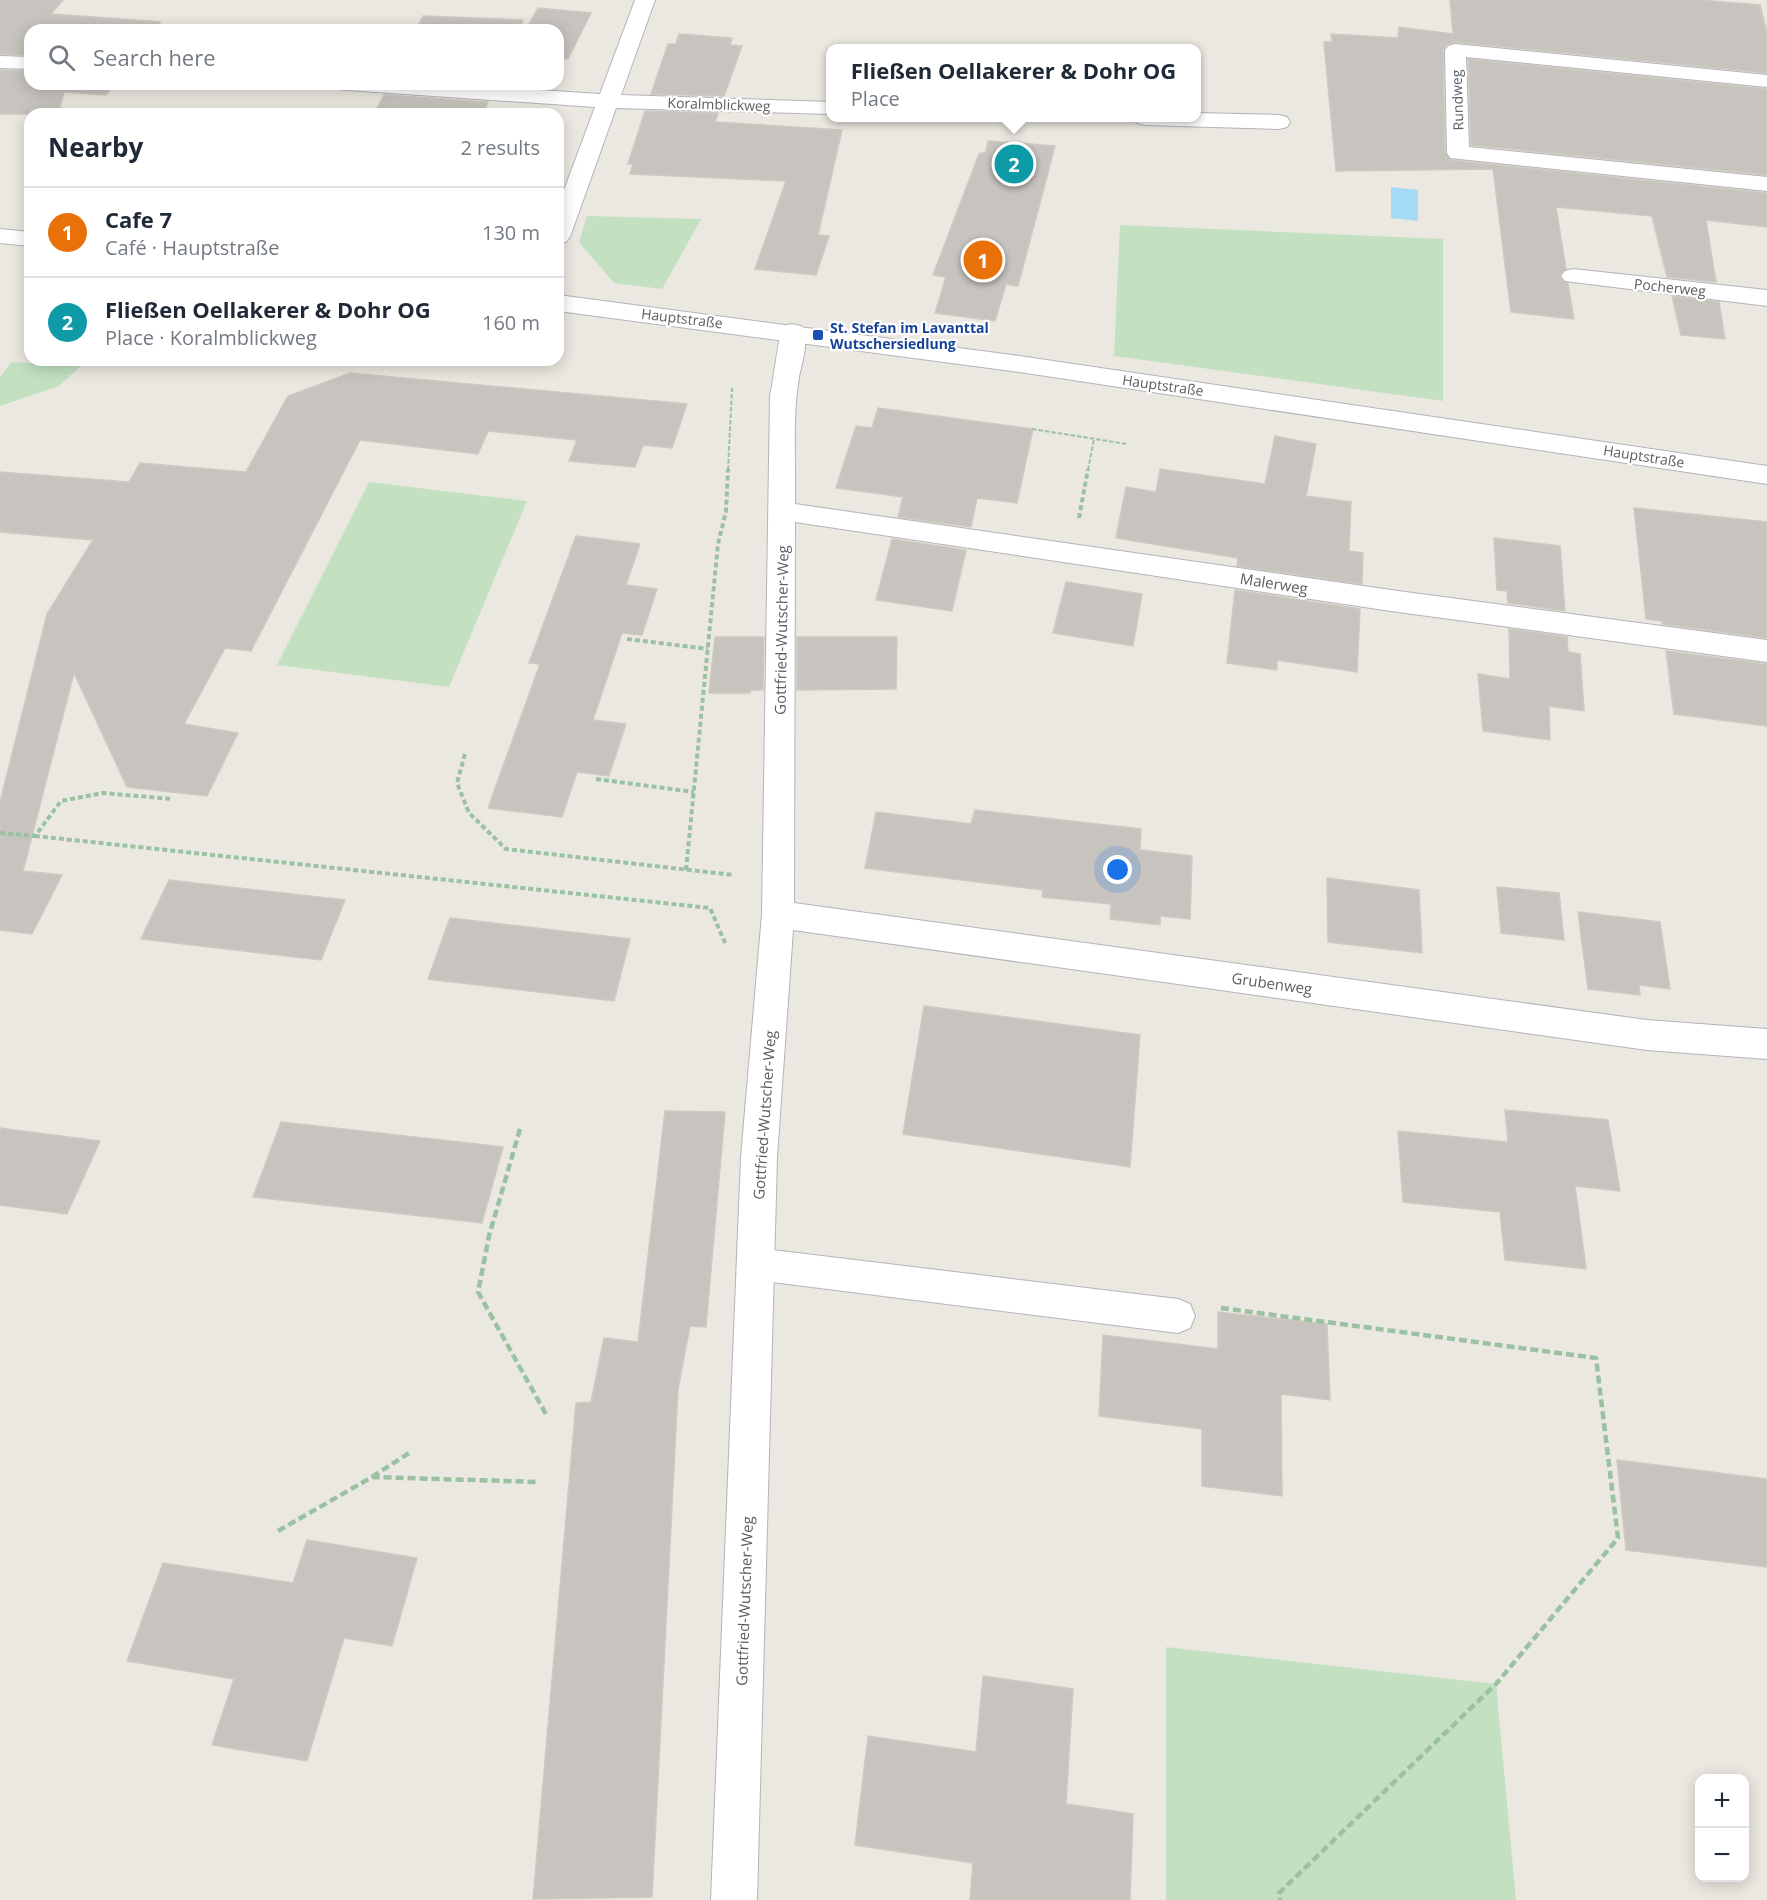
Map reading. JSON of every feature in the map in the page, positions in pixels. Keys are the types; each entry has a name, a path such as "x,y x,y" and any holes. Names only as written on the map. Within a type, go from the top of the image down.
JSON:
{"street":[{"path":"564,220 645,0"},
{"name":"Rundweg","path":"1767,81 1455,50 1458,153 1767,184"},
{"path":"0,62 24,63"},
{"name":"Koralmblickweg","path":"439,90 607,101 826,108"},
{"path":"1201,119 1279,122"},
{"path":"0,236 24,238"},
{"name":"Pocherweg","path":"1573,276 1767,298"},
{"name":"Hauptstraße","path":"564,304 792,332 1384,417 1767,475"},
{"name":"Gottfried-Wutscher-Weg","path":"734,1900 759,1157 778,898 783,396 792,350 792,332"},
{"name":"Malerweg","path":"782,511 1072,552 1576,629 1767,651"},
{"name":"Grubenweg","path":"778,898 1647,1035 1767,1044"}],"lane":[{"path":"756,1264 1178,1316"}],"path":[{"path":"686,870 718,544 726,511 732,388"},
{"path":"1032,429 1127,444"},
{"path":"1072,552 1094,439"},
{"path":"627,639 708,649"},
{"path":"465,754 458,783 469,813 506,849 686,870 778,898"},
{"path":"596,780 694,792"},
{"path":"35,837 61,801 102,793 172,799"},
{"path":"0,833 710,908 726,945"},
{"path":"520,1129 489,1236 478,1292 547,1416"},
{"path":"1178,1316 1221,1308 1596,1358 1618,1538 1496,1684 1279,1893 1280,1900"},
{"path":"278,1531 372,1478 409,1453"},
{"path":"372,1478 539,1482"}],"green space":[{"path":"587,216 701,219 662,289 614,283 579,242"},
{"path":"1120,225 1443,239 1443,401 1114,356"},
{"path":"11,362 24,363 24,366 81,366 59,386 0,406 0,377"},
{"path":"369,482 527,501 449,687 277,665"},
{"path":"1166,1647 1496,1684 1516,1900 1166,1900"}],"water":[{"path":"1391,187 1418,190 1418,221 1391,218"}],"building":[{"path":"0,0 63,0 51,14 161,22 160,24 24,24 24,55 0,54"},
{"path":"1450,0 1700,0 1760,5 1767,33 1767,73 1455,42 1447,44 1443,50 1445,153 1450,160 1767,193 1767,227 1706,220 1716,282 1667,277 1652,216 1556,207 1566,269 1559,276 1568,284 1574,319 1511,312 1493,169 1336,171 1324,42 1332,42 1331,34 1398,38 1399,27 1453,34"},
{"path":"538,8 591,13 568,59 564,59 564,24 529,24"},
{"path":"423,16 523,20 521,24 419,24"},
{"path":"679,34 732,38 730,45 742,46 724,96 651,94 668,44 676,44"},
{"path":"1468,59 1767,89 1767,175 1471,145"},
{"path":"0,70 24,71 24,90 110,90 106,95 64,92 60,108 24,108 24,114 0,114"},
{"path":"384,95 488,102 486,108 377,108"},
{"path":"645,111 718,113 715,122 842,130 818,235 829,236 816,275 755,269 786,181 630,174 633,164 628,164"},
{"path":"988,141 1055,146 1018,286 1006,284 995,321 935,313 946,277 933,275 979,154 986,152"},
{"path":"1672,296 1719,302 1725,339 1681,335"},
{"path":"350,373 687,404 672,448 643,445 635,467 569,461 577,440 488,431 478,454 360,440 251,651 225,648 184,724 238,733 207,796 127,787 74,673 23,871 62,875 32,934 0,930 0,802 47,614 93,540 0,532 0,472 129,482 140,463 246,472 288,396"},
{"path":"878,408 1033,429 1017,503 977,498 971,527 898,517 903,497 836,488 856,426 872,428"},
{"path":"1275,436 1316,444 1306,496 1351,502 1349,551 1363,553 1362,584 1237,566 1238,558 1116,538 1126,487 1156,492 1160,469 1265,484"},
{"path":"1634,508 1767,522 1767,638 1663,624 1662,621 1646,619"},
{"path":"576,536 640,544 626,585 657,589 642,635 622,633 593,720 626,724 609,776 577,772 562,817 488,808 540,664 529,663"},
{"path":"1494,538 1560,546 1565,611 1508,603 1507,591 1497,590"},
{"path":"892,539 966,550 952,611 876,600"},
{"path":"1066,582 1142,594 1133,646 1053,633"},
{"path":"1235,590 1360,609 1357,672 1277,660 1277,670 1227,663"},
{"path":"1509,629 1567,637 1568,652 1580,654 1584,711 1549,706 1550,740 1483,731 1478,674 1510,679"},
{"path":"715,637 764,637 763,690 751,690 750,693 709,693"},
{"path":"797,637 897,637 896,689 797,690"},
{"path":"1666,651 1767,664 1767,726 1674,714"},
{"path":"975,810 1141,829 1140,850 1192,856 1190,919 1160,916 1160,925 1110,919 1111,904 1042,897 1043,890 865,868 876,812 971,824"},
{"path":"1327,878 1419,890 1422,953 1328,942"},
{"path":"169,880 345,900 321,960 141,939"},
{"path":"1497,887 1559,893 1564,940 1501,933"},
{"path":"1578,912 1660,922 1670,989 1639,985 1640,995 1588,989"},
{"path":"450,918 630,939 614,1001 428,979"},
{"path":"924,1006 1140,1035 1130,1167 903,1134"},
{"path":"1505,1110 1608,1120 1620,1191 1575,1186 1586,1269 1505,1260 1500,1212 1403,1202 1398,1131 1508,1142"},
{"path":"665,1111 725,1112 706,1327 690,1326 678,1389 652,1897 533,1899 576,1403 591,1402 604,1338 638,1342"},
{"path":"281,1122 503,1147 482,1223 253,1197"},
{"path":"0,1128 100,1141 67,1214 0,1205"},
{"path":"1218,1312 1327,1324 1330,1400 1281,1394 1282,1496 1202,1486 1202,1429 1099,1416 1103,1335 1218,1349"},
{"path":"1617,1460 1767,1479 1767,1567 1626,1550"},
{"path":"307,1540 417,1558 392,1646 344,1638 307,1761 212,1745 234,1679 127,1661 163,1563 293,1583"},
{"path":"983,1676 1073,1689 1066,1804 1133,1814 1130,1900 970,1900 973,1863 855,1845 868,1736 976,1752"}],"place":[{"name":"Fließen Oellakerer & Dohr OG","path":"1014,164"},
{"name":"Cafe 7","path":"983,260"},
{"name":"St. Stefan im Lavanttal Wutschersiedlung","path":"818,335"}]}
